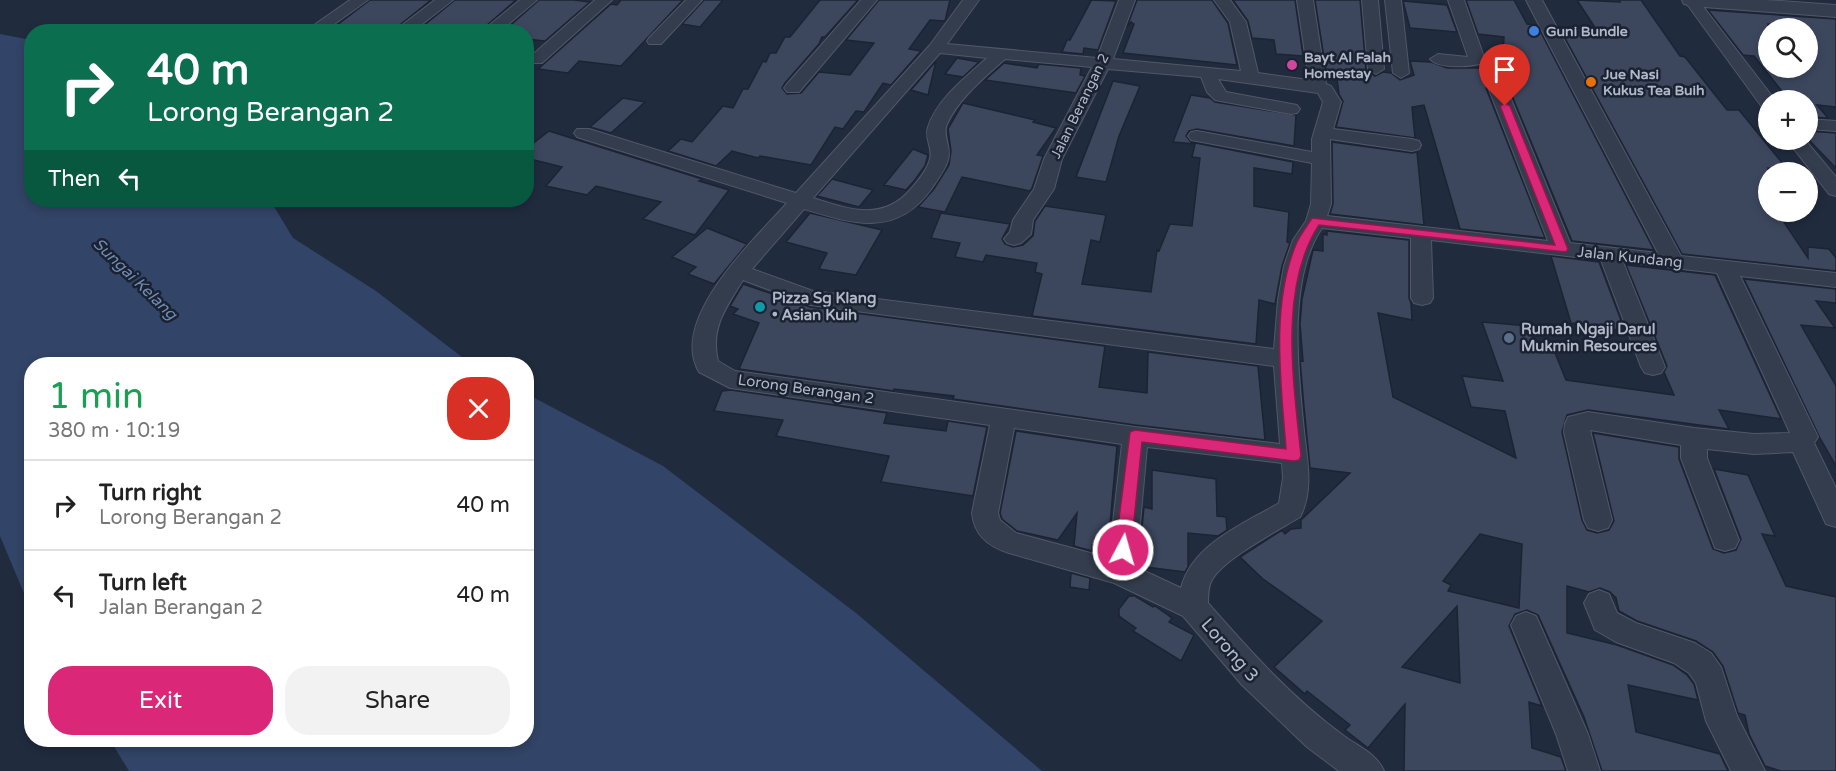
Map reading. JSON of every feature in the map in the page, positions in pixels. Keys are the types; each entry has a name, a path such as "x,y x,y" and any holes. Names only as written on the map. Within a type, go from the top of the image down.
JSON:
{"street":[{"path":"324,24 360,0"},
{"path":"412,24 445,0"},
{"path":"499,24 529,0"},
{"path":"536,60 604,0"},
{"path":"655,41 694,0"},
{"path":"793,88 869,0"},
{"name":"Lorong Berangan 2","path":"971,0 936,48 738,271 711,313 702,344 708,366 730,379 1294,456"},
{"name":"Jalan Berangan 2","path":"1014,239 1021,234 1020,228 1023,220 1044,189 1053,159 1103,63 1128,0"},
{"path":"1222,0 1238,22 1251,77"},
{"path":"1305,0 1318,87"},
{"path":"1371,0 1376,69"},
{"path":"1393,0 1401,73"},
{"path":"1438,60 1470,62 1477,60 1456,0"},
{"path":"1534,0 1673,261"},
{"path":"1691,0 1827,7"},
{"path":"1691,0 1758,90"},
{"path":"936,48 1251,77 1318,87 1324,90 1332,102 1323,133 1321,204 1316,221 1303,240 1295,266 1289,300 1285,359 1294,456"},
{"path":"583,133 852,217 870,219 895,213 917,197 938,163 940,153 936,136 938,126 957,96 1002,53"},
{"path":"1207,73 1216,92 1221,96 1291,109"},
{"path":"1497,87 1562,249"},
{"path":"1818,125 1836,126"},
{"path":"1323,133 1412,146"},
{"path":"1197,136 1321,159"},
{"path":"1804,150 1836,190"},
{"name":"Jalan Kundang","path":"1316,221 1836,280"},
{"path":"1421,234 1422,298"},
{"path":"1609,254 1653,367"},
{"path":"1598,520 1577,424 1588,421 1694,438 1754,444 1801,442 1805,437 1802,426 1725,267"},
{"path":"738,271 810,298 1285,359"},
{"path":"1004,417 985,513 986,523 993,533 1009,542 1121,573 1193,607"},
{"path":"1121,573 1135,436"},
{"path":"1694,438 1694,458 1725,540"},
{"path":"1801,442 1836,516"},
{"name":"Lorong 3","path":"1294,456 1296,478 1291,509 1224,552 1202,571 1194,593 1193,607 1255,679 1292,716 1335,751 1368,771"},
{"path":"1599,603 1605,621 1627,633 1684,653 1700,663 1710,677 1722,721 1749,771"},
{"path":"1526,625 1574,740 1584,771"}],"water":[{"name":"Sungai Kelang","path":"0,34 24,39 24,207 274,207 293,238 376,291 462,357 24,357 24,593 0,536"},
{"path":"534,398 663,466 856,613 1042,771 129,771 114,747 534,747"}],"building":[{"path":"370,0 431,0 401,24 338,24"},
{"path":"455,0 516,0 488,24 426,24"},
{"path":"539,0 590,2 545,41 534,40 534,24 512,24"},
{"path":"621,0 683,0 621,66 579,61 568,73 538,69 611,4 617,5"},
{"path":"704,0 723,0 700,27 682,24"},
{"path":"820,0 858,0 825,37 822,37 819,44 785,83 782,88 787,94 801,93 819,72 850,75 874,43 846,40 879,0 950,0 945,21 930,20 909,49 921,51 891,85 883,83 864,112 856,111 843,129 835,127 811,165 760,156 758,158 732,151 716,166 668,151 681,139 692,142 723,106 733,108 743,89 748,89 763,61 766,62 770,53 776,53 785,37 790,37"},
{"path":"1089,0 1116,1 1098,50 1084,48 1083,54 1062,52 1091,1"},
{"path":"1137,0 1212,0 1228,23 1237,65 1123,53 1134,24 1131,22 1127,27"},
{"path":"1233,0 1295,0 1303,56 1276,54 1274,40 1252,38 1248,21"},
{"path":"1315,0 1360,0 1366,69 1375,76 1383,72 1391,73 1400,80 1414,75 1410,61 1431,62 1447,68 1502,68 1504,37 1478,34 1466,0 1514,0 1527,24 1537,25 1654,250 1572,241 1508,86 1503,81 1491,81 1486,88 1545,238 1460,229 1424,105 1412,107 1415,138 1336,127 1343,101 1339,94 1336,71 1326,70"},
{"path":"1577,0 1620,2 1619,0 1641,0 1680,56 1685,57 1727,110 1739,110 1758,133 1758,150 1772,150 1781,162 1758,162 1758,222 1784,222 1808,258 1808,247 1829,249 1836,258 1836,271 1682,254 1559,27 1596,29"},
{"path":"1403,1 1447,5 1457,32 1410,28"},
{"path":"1708,10 1836,19 1836,107 1818,105 1818,90 1781,90 1772,78 1818,78 1818,18 1758,18 1758,61 1754,56 1743,55"},
{"path":"957,58 979,62 963,77 945,74"},
{"path":"936,61 928,95 911,90"},
{"path":"1004,63 1037,68 1039,64 1081,68 1080,75 1085,76 1076,93 985,80"},
{"path":"1113,81 1140,86 1119,136 1106,182 1076,177"},
{"path":"1191,95 1210,98 1215,102 1296,115 1294,146 1197,129 1189,131 1186,136 1191,142 1293,162 1292,174 1254,168 1254,206 1289,212 1287,242 1290,243 1282,266 1275,304 1259,300 1256,344 1032,316 1042,274 1035,272 1037,263 986,255 983,262 955,257 960,243 931,238 941,213 1010,224 1002,239 1005,244 1013,247 1023,245 1033,236 1035,221 1045,206 1106,215 1100,242 1091,240 1082,284 1151,292 1157,250 1159,251 1170,224 1192,226 1200,158 1192,157 1195,144 1173,142"},
{"path":"623,98 645,102 611,133 590,127"},
{"path":"963,103 1035,120 1033,122 1056,128 1037,155 1043,156 1032,188 1030,191 962,177 945,212 918,207 934,189 949,165 951,151 948,129"},
{"path":"1818,106 1828,118 1818,118"},
{"path":"549,131 702,179 699,181 729,190 695,235 643,219 661,202 596,186 587,195 546,186 562,167 534,160 534,143"},
{"path":"1818,132 1836,133 1836,168 1818,149"},
{"path":"1332,142 1417,152 1424,225 1330,214 1333,204"},
{"path":"913,149 928,155 925,166 914,181 906,190 884,185"},
{"path":"832,179 873,190 859,207 817,196"},
{"path":"810,213 882,230 856,275 819,269 827,253 786,242"},
{"path":"707,228 747,244 714,284 688,274 696,267 672,257"},
{"path":"1327,231 1409,240 1409,298 1412,320 1378,313 1393,397 1516,458 1505,411 1471,407 1462,376 1503,381 1482,322 1528,326 1538,352 1555,353 1566,380 1674,395 1664,372 1667,366 1626,265 1715,275 1781,419 1719,410 1729,429 1588,410 1567,415 1562,432 1582,520 1587,530 1597,533 1609,530 1614,521 1593,433 1679,447 1679,459 1713,549 1724,553 1736,550 1741,539 1714,469 1748,475 1775,536 1762,534 1786,586 1836,597 1836,771 1781,771 1765,766 1749,734 1745,715 1738,713 1723,666 1713,652 1696,641 1637,621 1619,611 1616,598 1610,592 1600,588 1589,592 1567,586 1567,633 1617,645 1673,665 1687,675 1694,684 1698,700 1628,685 1636,732 1720,754 1728,771 1602,771 1584,717 1538,615 1527,610 1515,614 1509,626 1542,706 1529,702 1532,748 1561,757 1566,771 1404,771 1405,704 1368,748 1345,730 1350,725 1307,691 1305,694 1274,667 1322,621 1263,579 1240,557 1282,530 1285,534 1291,529 1301,528 1301,520 1350,473 1310,468 1304,407 1300,360 1303,361 1300,324 1302,299 1313,250 1323,251 1323,234 1327,235","holes":["1480,534 1522,544 1519,608 1448,591 1451,585 1443,581","1457,606 1460,683 1402,667"]},
{"path":"1551,256 1599,262 1625,331 1571,323"},
{"path":"1744,279 1836,289 1836,303 1816,301 1835,328 1801,325 1836,386 1836,466 1820,438"},
{"path":"743,284 810,307 1105,346 1099,387 1147,393 1148,352 1258,366 1265,440 1135,425 953,399 954,396 894,389 894,391 739,369 759,323 733,314 738,309 730,306"},
{"path":"731,390 887,413 884,423 946,431 948,421 987,427 973,496 881,482 889,456 776,436 783,420 714,411 722,391"},
{"path":"1016,431 1117,446 1108,547 1092,545 1092,551 1074,546 1077,513 1058,540 1017,531 1002,519 1000,513"},
{"path":"1152,470 1216,479 1217,516 1226,517 1227,530 1218,536 1188,533 1188,567 1185,572 1138,566 1144,507 1152,509"},
{"path":"1071,573 1090,578 1089,590 1070,587"},
{"path":"1129,596 1135,596 1155,606 1172,618 1169,622 1194,635 1181,661 1133,631 1136,628 1119,616 1119,609"}],"place":[{"name":"Guni Bundle","path":"1534,31"},
{"name":"Bayt Al Falah Homestay","path":"1292,65"},
{"name":"Jue Nasi Kukus Tea Buih","path":"1591,82"},
{"name":"Pizza Sg Klang • Asian Kuih","path":"760,307"},
{"name":"Rumah Ngaji Darul Mukmin Resources","path":"1509,338"}],"route":[{"path":"1123,550 1135,436 1294,456 1285,359 1289,300 1295,266 1303,240 1316,221 1562,249 1505,106"}]}
